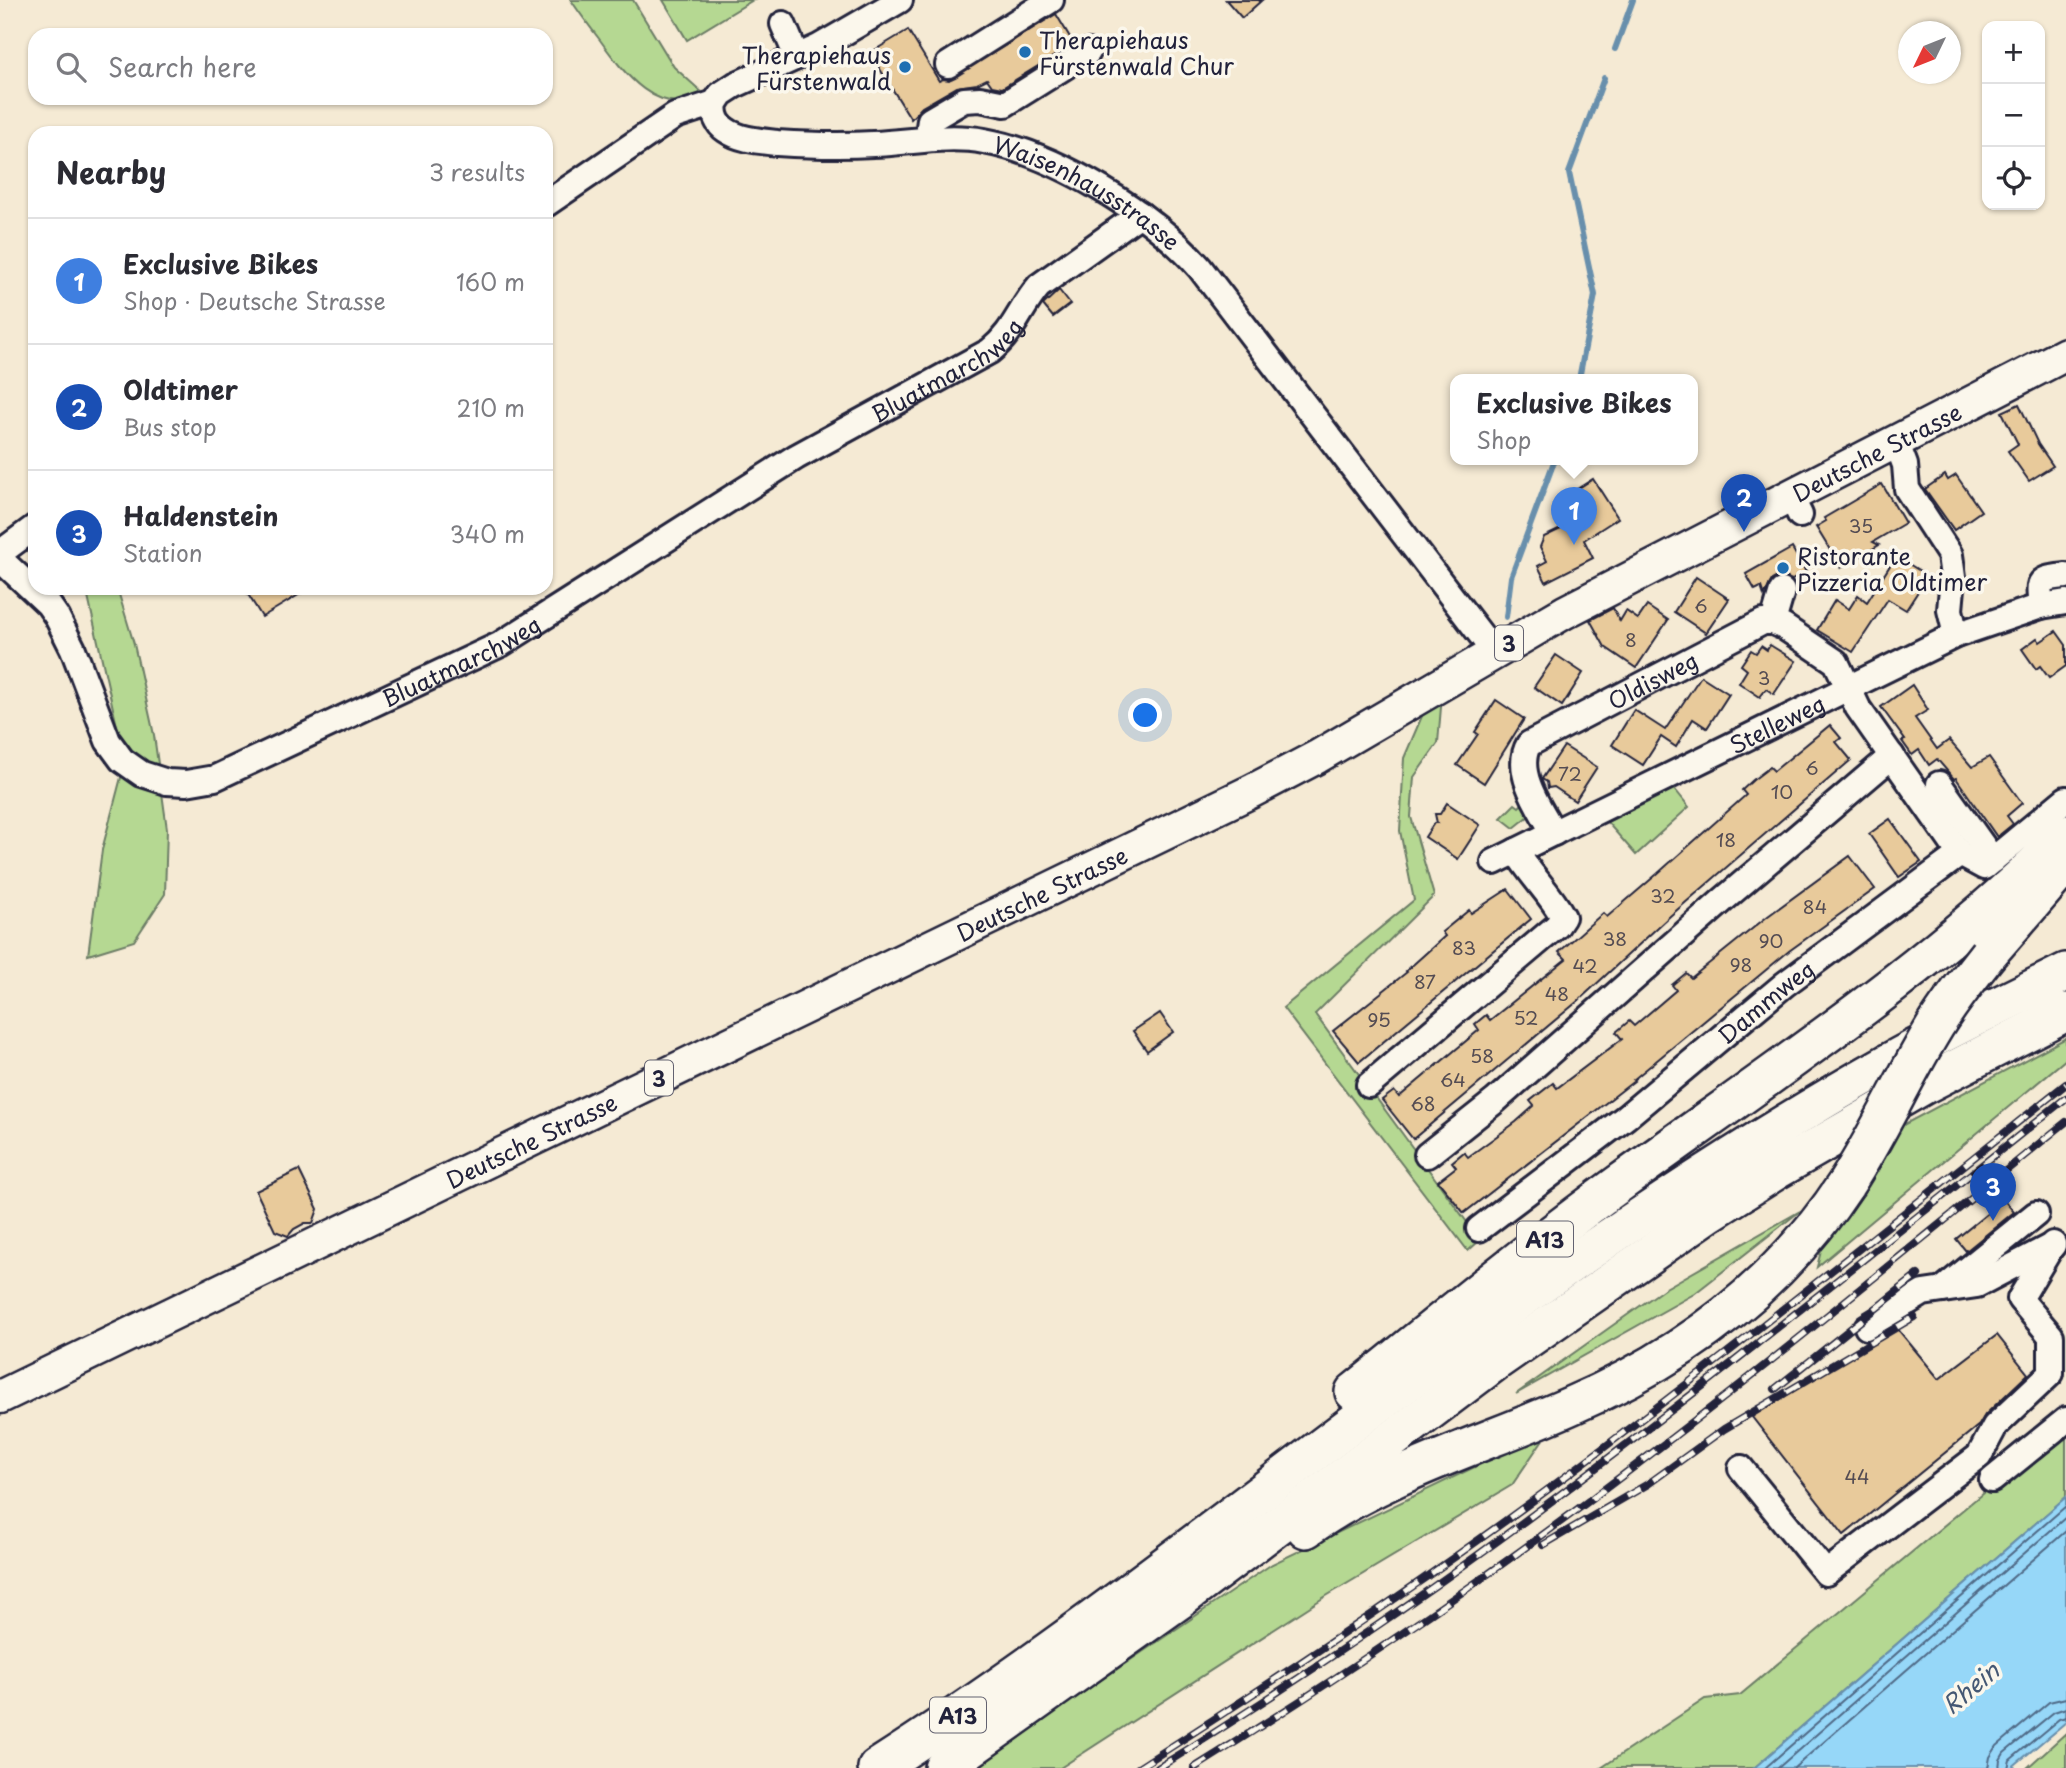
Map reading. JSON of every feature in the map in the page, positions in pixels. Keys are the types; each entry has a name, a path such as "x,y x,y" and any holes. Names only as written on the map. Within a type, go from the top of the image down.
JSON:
{"highway":[{"name":"A13","path":"1037,1659 1153,1552 1483,1288 1619,1184 1894,986 1965,927 2066,834"},
{"name":"A13","path":"1107,1653 1209,1598 1316,1522 1422,1466 1613,1387 1684,1346 1745,1300 1781,1266 1824,1218 1863,1159 1937,1023 1988,954 2066,863"},
{"name":"A13","path":"877,1768 1037,1659 1434,1362 1616,1232 1750,1145 1893,1060 2066,972"},
{"name":"A13","path":"943,1768 1107,1653 1485,1369 1709,1213 1777,1170 1912,1092 2066,1012"}],"main road":[{"name":"Deutsche Strasse","path":"0,1397 1252,791 1317,757 1494,652 1606,590 1795,505 1896,441 2066,354"}],"street":[{"path":"553,199 676,116 715,103 722,93 734,85 797,57 866,9 900,0"},
{"path":"948,65 1051,0"},
{"path":"783,24 797,57"},
{"path":"933,139 930,120 958,103 980,99 1005,104 1088,52"},
{"name":"Waisenhausstrasse","path":"715,103 715,117 726,130 765,142 873,144 933,139 978,140 1026,154 1074,175 1140,214 1175,240 1200,268 1494,652"},
{"name":"Bluatmarchweg","path":"39,595 57,617 73,649 108,741 122,760 142,774 167,782 186,783 215,779 501,644 796,457 990,351 1004,340 1028,299 1040,286 1140,214"},
{"path":"1896,441 1905,465 1907,489 1937,531 1950,555 1953,577 1950,610 1956,635"},
{"path":"0,553 28,532"},
{"name":"Bluatmarchweg","path":"0,559 28,585"},
{"path":"2041,606 2038,586 2040,582 2045,578 2066,576"},
{"path":"1783,592 1773,622 1836,662 1858,708 1960,854 1984,867 2066,799"},
{"name":"Stelleweg","path":"1369,1084 1549,933 1563,917 1505,857 1956,635 2041,606 2066,602"},
{"name":"Oldisweg","path":"1554,833 1524,771 1524,752 1529,744 1763,622 1773,622"},
{"path":"1427,1155 1548,1055 1723,900 1892,756"},
{"path":"1939,785 1993,860"},
{"name":"Dammweg","path":"1479,1229 1639,1107 1785,984 1960,854"},
{"path":"1942,1290 2036,1214"},
{"path":"1867,1327 1923,1293 1977,1285 2060,1241"},
{"path":"1741,1468 1826,1573 1979,1456 1995,1426 2051,1373 2051,1335 2020,1300 2060,1241"},
{"path":"1992,1480 2066,1420"}],"green space":[{"path":"571,0 633,0 674,67 704,94 688,101 672,101 657,97 644,89 620,66"},
{"path":"663,0 753,0 687,40"},
{"path":"88,595 119,595 134,644 154,735 167,829 165,894 134,941 88,955 102,850 125,762"},
{"path":"1442,695 1438,743 1414,777 1411,817 1434,896 1315,1014 1480,1240 1468,1251 1283,1008 1414,900 1400,831 1404,758 1428,702"},
{"path":"1673,787 1689,807 1636,855 1607,822"},
{"path":"1515,804 1519,807 1522,804 1529,816 1514,828 1501,818"},
{"path":"2066,1038 2066,1059 1817,1267 1824,1239 1903,1125"},
{"path":"1800,1211 1694,1294 1516,1394 1664,1289"},
{"path":"2066,1424 2066,1497 1754,1768 1601,1768 1705,1699 1740,1695"},
{"path":"1548,1432 1512,1485 1323,1598 1060,1768 971,1768 1272,1564"},
{"path":"2066,1733 2066,1768 2027,1768"}],"water":[{"name":"Rhein","path":"2066,1497 2066,1722 2011,1768 1754,1768"}],"building":[{"path":"1226,0 1262,0 1242,18"},
{"path":"1056,14 1074,44 1002,88 992,86 987,79 977,84 957,87 922,107 911,119 870,53 908,30 939,81 949,80"},
{"path":"1059,290 1070,304 1053,317 1043,305"},
{"path":"2019,404 2038,444 2053,466 2029,481 2008,451 2018,444 2002,412"},
{"path":"1945,475 1948,480 1956,475 1981,511 1954,530 1925,489"},
{"path":"1593,479 1618,518 1584,540 1593,558 1546,582 1538,566 1547,561 1540,547 1544,537 1565,527 1556,507 1565,501 1563,498"},
{"path":"1882,484 1905,523 1873,542 1879,545 1841,568 1816,527 1826,521 1824,518"},
{"path":"1792,548 1806,572 1792,580 1779,576 1772,580 1764,596 1761,587 1755,590 1746,574"},
{"path":"1896,556 1928,576 1906,610 1888,599 1853,652 1817,630 1835,600 1849,609 1858,595 1867,602"},
{"path":"1696,577 1729,599 1706,633 1674,612"},
{"path":"248,595 298,595 262,617"},
{"path":"1647,606 1668,620 1636,668 1605,647 1590,620 1613,608 1620,621 1626,611 1638,619"},
{"path":"2056,631 2066,645 2066,666 2049,678 2040,666 2036,669 2022,649 2037,638 2040,642"},
{"path":"1770,645 1796,661 1774,694 1766,689 1760,697 1739,683 1747,670 1741,665 1751,650 1756,653 1761,646 1767,650"},
{"path":"1556,655 1583,673 1562,706 1534,687"},
{"path":"1701,676 1729,694 1707,728 1693,719 1676,747 1661,737 1643,765 1612,745 1634,710 1665,730"},
{"path":"1912,685 1928,710 1915,718 1937,749 1949,740 1972,767 1989,757 2022,803 2007,816 2013,824 1997,837 1956,778 1954,779 1937,759 1929,765 1919,750 1912,755 1902,741 1905,740 1881,707"},
{"path":"1496,700 1524,719 1484,783 1457,765"},
{"path":"1830,725 1841,738 1836,742 1851,760 1670,916 1578,1001 1413,1139 1382,1100 1394,1091 1399,1097 1479,1030 1475,1024 1486,1015 1490,1020 1566,959 1559,952 1603,913 1607,917 1656,875 1746,795 1742,790 1753,780 1770,767 1774,771"},
{"path":"1564,746 1597,767 1575,801 1554,787 1548,788 1547,782 1542,779"},
{"path":"1447,803 1480,825 1458,859 1425,837 1434,823 1437,823 1435,814 1440,814"},
{"path":"1890,819 1921,862 1899,877 1869,834"},
{"path":"1850,856 1875,889 1789,951 1634,1081 1464,1213 1438,1181 1456,1167 1452,1162 1464,1152 1468,1157 1516,1122 1534,1106 1530,1101 1553,1083 1557,1088 1622,1039 1616,1032 1629,1021 1634,1026 1676,990 1672,985 1686,973 1691,978 1768,916"},
{"path":"1508,889 1531,919 1359,1062 1333,1031 1407,972 1445,936 1442,932 1469,910 1471,913"},
{"path":"1160,1013 1173,1032 1147,1051 1133,1031"},
{"path":"299,1170 318,1209 313,1223 305,1223 288,1236 275,1231 256,1191"},
{"path":"2004,1200 2014,1212 1966,1251 1956,1239"},
{"path":"1896,1327 1939,1379 1997,1335 2028,1374 1985,1415 1979,1425 1844,1535 1752,1417"}],"waterway":[{"path":"1615,49 1633,0"},
{"path":"1580,374 1595,295 1569,173 1604,78"},
{"path":"1506,617 1511,577 1553,465"}],"railway":[{"path":"1138,1768 1334,1640 1527,1505 1731,1350 2066,1084"},
{"path":"1158,1768 1349,1645 1534,1514 1735,1360 2066,1098"},
{"path":"1194,1768 1419,1622 1582,1506 1744,1382 2066,1122"},
{"path":"1775,1389 1918,1275"},
{"path":"1543,1545 1648,1484 1724,1429 1914,1317"}],"place":[{"name":"Therapiehaus Fürstenwald Chur","path":"1025,52"},
{"name":"Therapiehaus Fürstenwald","path":"905,67"},
{"name":"Oldtimer","path":"1744,532"},
{"name":"Exclusive Bikes","path":"1574,545"},
{"name":"Ristorante Pizzeria Oldtimer","path":"1783,568"},
{"name":"Haldenstein","path":"1993,1221"}]}
